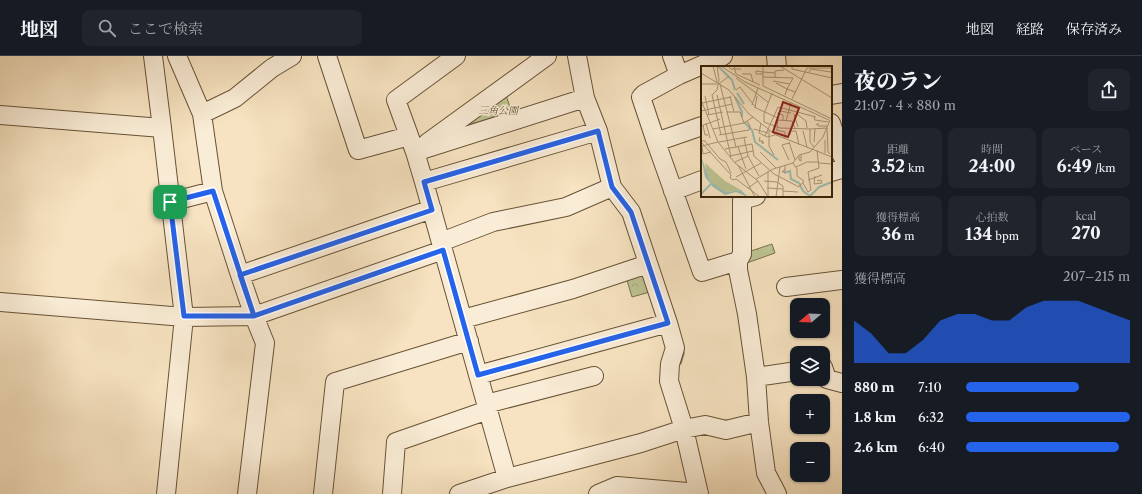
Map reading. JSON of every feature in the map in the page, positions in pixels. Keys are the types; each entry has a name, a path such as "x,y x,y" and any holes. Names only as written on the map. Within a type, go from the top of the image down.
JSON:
{"street":[{"path":"153,56 184,316 166,494"},
{"path":"177,56 202,114 213,191 254,316 265,343 247,494"},
{"path":"202,114 235,98 269,62 292,56"},
{"path":"328,56 358,150 412,144 585,98"},
{"path":"456,56 396,100 424,182 507,478"},
{"path":"412,144 547,56"},
{"path":"578,56 585,98 598,131 612,187 631,212 675,348 670,364 669,381 684,429 699,493 617,486 598,494"},
{"path":"672,56 679,75"},
{"path":"723,56 679,75 641,97 702,272 738,261"},
{"path":"776,56 777,66"},
{"path":"832,95 842,93"},
{"path":"0,115 162,128"},
{"path":"832,125 842,156"},
{"path":"656,142 701,126"},
{"path":"424,182 598,131"},
{"path":"832,172 842,169"},
{"path":"673,191 701,180"},
{"path":"0,302 184,316 254,316 442,246 493,222 566,207 612,187"},
{"path":"170,202 213,191"},
{"path":"752,197 742,200 742,254 738,261 738,270 747,314 756,377 759,422 766,473 777,494"},
{"path":"240,275 432,210"},
{"path":"462,319 573,289 648,264"},
{"path":"786,287 842,280"},
{"path":"478,375 668,323"},
{"path":"323,494 335,382 469,341"},
{"path":"756,377 790,372"},
{"path":"392,494 396,442 487,407 594,376"},
{"path":"830,380 842,382"},
{"path":"459,494 507,478 641,443 684,429 705,425 726,430 759,422"}],"green space":[{"name":"三角公園","path":"505,92 513,116 434,142"},
{"path":"772,244 775,253 744,264 748,252"},
{"path":"644,271 650,292 632,297 626,277"}],"waterway":[{"path":"680,363 683,353 682,348"}],"route":[{"path":"170,202 184,316 254,316 240,275 432,210 424,182 598,131 612,187 631,212 668,323 478,375 443,250 254,316 240,275 213,191 170,202"}]}
